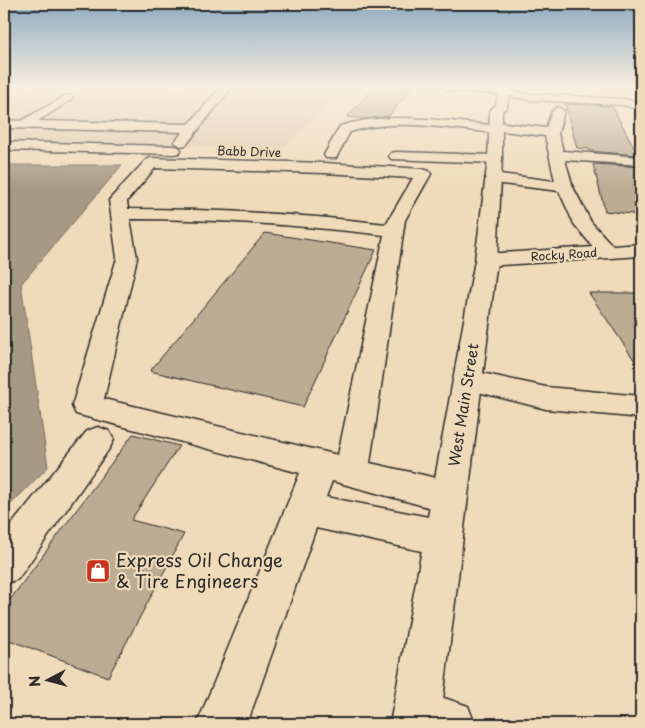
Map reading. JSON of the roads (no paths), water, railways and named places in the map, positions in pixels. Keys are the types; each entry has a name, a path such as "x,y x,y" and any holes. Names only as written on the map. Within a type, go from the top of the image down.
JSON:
{"street":[{"path":"24,124 29,121"},
{"path":"173,150 198,121"},
{"path":"331,154 345,129 362,124 410,121"},
{"name":"West Main Street","path":"427,721 444,538 486,260 494,168 513,121"},
{"path":"535,121 551,133"},
{"path":"535,121 551,133 565,187 583,224 608,252"},
{"path":"4,124 192,128"},
{"name":"Babb Drive","path":"4,146 350,155"},
{"path":"379,156 494,168 565,187"},
{"path":"557,156 641,161"},
{"path":"222,724 304,509 337,468 396,220 424,174 324,168 151,163 118,200 127,258 87,406 337,468 450,497"},
{"path":"120,214 182,214 315,221 394,231"},
{"name":"Rocky Road","path":"486,260 641,250"},
{"path":"468,380 546,398 641,407"},
{"path":"4,565 98,440"},
{"path":"304,509 444,538"}],"place":[{"name":"Express Oil Change & Tire Engineers","path":"98,571"}]}
